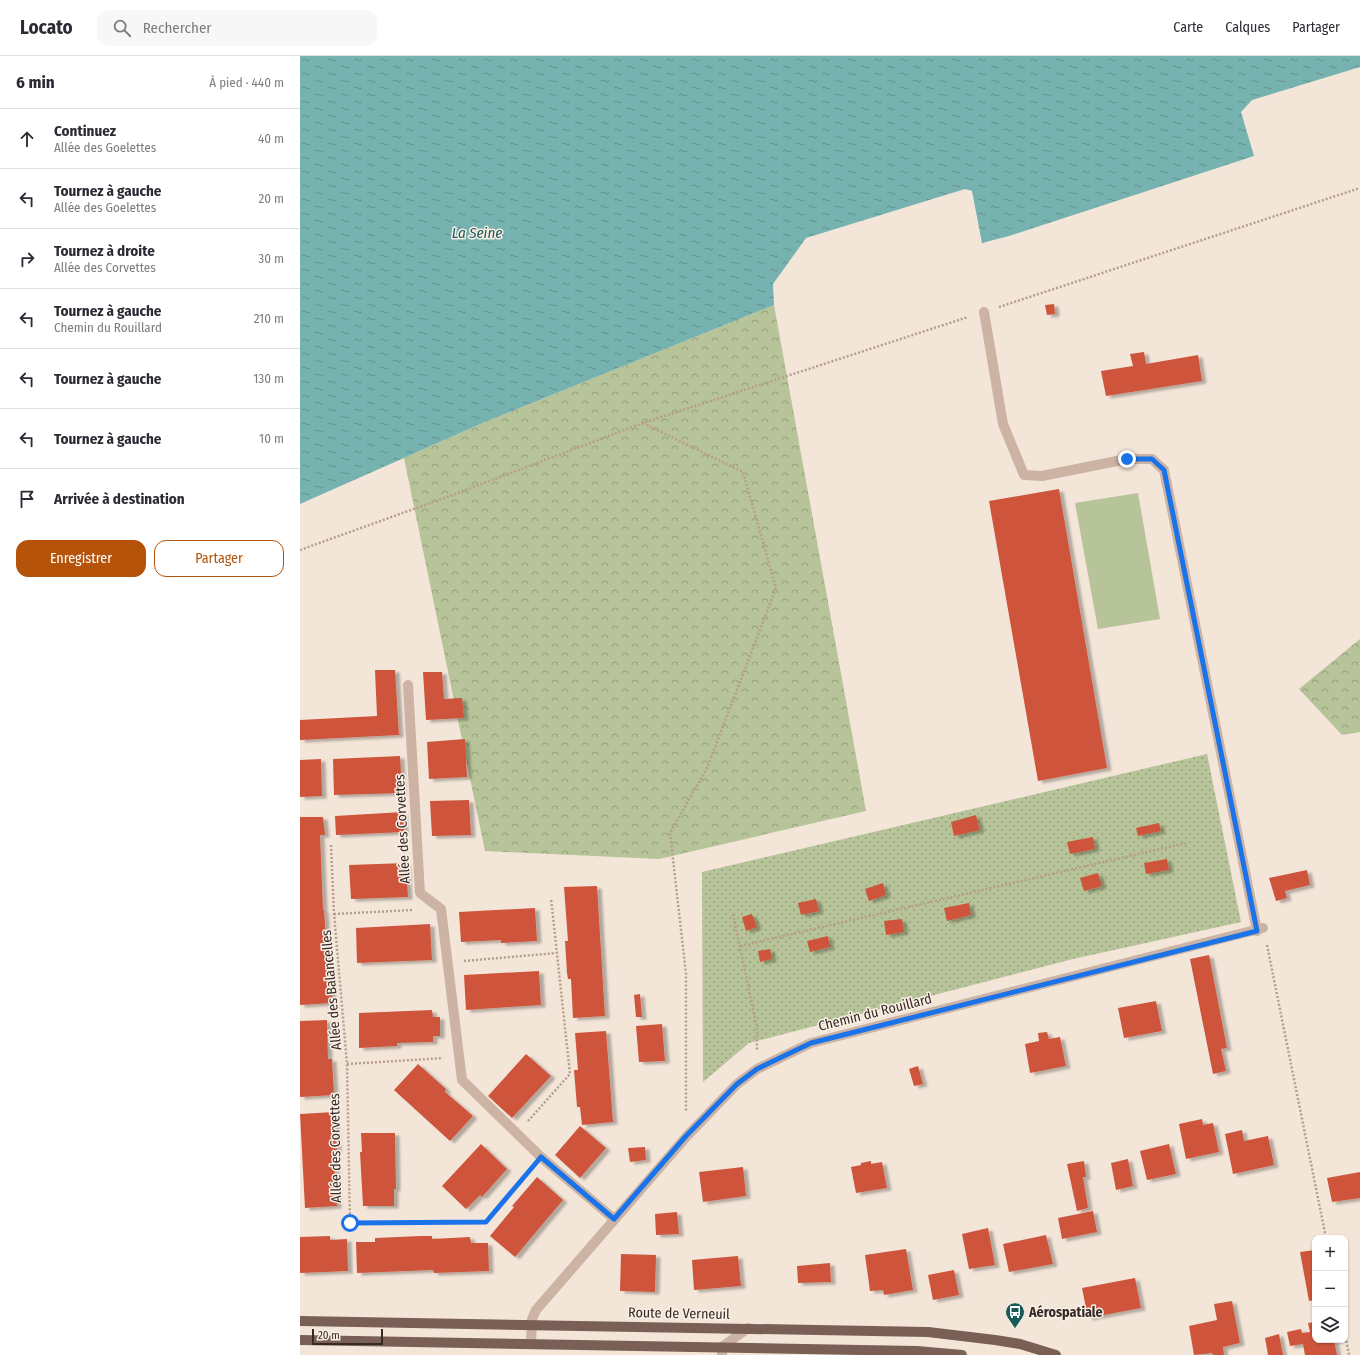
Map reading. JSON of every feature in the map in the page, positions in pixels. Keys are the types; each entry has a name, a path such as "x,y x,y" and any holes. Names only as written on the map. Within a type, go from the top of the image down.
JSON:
{"main road":[{"name":"Route de Verneuil","path":"300,1321 869,1330 942,1333 1020,1344 1056,1355"},
{"path":"300,1340 532,1344 722,1351 917,1351 962,1355"}],"street":[{"path":"984,312 1003,424 1024,475 1042,476 1127,459 1152,459 1164,470 1260,930"},
{"name":"Allée des Corvettes","path":"408,684 420,893 442,909"},
{"path":"442,909 462,1080 541,1157 614,1219"},
{"name":"Chemin du Rouillard","path":"532,1344 532,1319 536,1310 686,1136 737,1084 757,1069 811,1043 1260,930"},
{"path":"722,1351 748,1328"}],"path":[{"path":"300,550 447,497 643,423 1360,188"},
{"path":"643,423 743,472 776,588 707,768 670,833 686,974 686,1136"},
{"path":"740,946 1186,843"},
{"name":"Allée des Balancelles","path":"331,845 334,914 347,1064"},
{"path":"517,1133 570,1074 551,898"},
{"name":"Allée des Balancelles","path":"334,914 442,909"},
{"path":"733,914 757,1028 757,1069"},
{"path":"1260,930 1325,1235"},
{"path":"448,962 557,953"},
{"path":"347,1064 460,1057"},
{"name":"Allée des Corvettes","path":"347,1064 350,1223 486,1222 541,1157"},
{"path":"1347,1343 1349,1355"}],"green space":[{"path":"774,305 866,811 659,859 485,851 404,458 485,422"},
{"path":"1138,493 1160,619 1098,629 1075,503"},
{"path":"1360,639 1360,732 1342,735 1299,689"},
{"path":"1207,754 1241,922 1073,959 749,1043 703,1082 702,872"}],"water":[{"name":"La Seine","path":"300,56 1360,56 1360,67 1252,100 1241,112 1254,156 1009,236 982,243 972,191 965,189 806,238 773,284 774,305 485,422 300,504"}],"building":[{"path":"1054,304 1055,314 1047,315 1045,305"},
{"path":"1144,352 1146,364 1198,355 1202,381 1106,396 1101,371 1133,366 1130,354"},
{"path":"1059,489 1107,768 1038,781 989,501"},
{"path":"375,670 395,670 399,735 300,740 300,720 377,716"},
{"path":"423,672 442,672 444,699 462,698 464,718 426,720"},
{"path":"465,739 467,777 429,779 427,742"},
{"path":"400,756 402,793 334,795 333,759"},
{"path":"321,759 322,796 300,797 300,760"},
{"path":"469,800 471,835 432,836 430,801"},
{"path":"403,812 404,832 336,835 335,816"},
{"path":"976,815 980,830 954,836 951,822"},
{"path":"300,817 323,817 325,835 320,835 323,910 328,967 330,967 332,1003 300,1005"},
{"path":"1159,823 1161,831 1138,836 1136,828"},
{"path":"1093,837 1095,849 1070,854 1067,842"},
{"path":"1167,859 1169,870 1146,874 1144,863"},
{"path":"406,863 408,897 351,899 349,865"},
{"path":"1307,870 1310,885 1285,891 1287,898 1276,901 1269,878"},
{"path":"1098,873 1102,886 1084,891 1080,878"},
{"path":"883,883 886,895 869,901 865,889"},
{"path":"597,886 605,1016 573,1018 571,979 568,979 567,973 565,941 568,941 564,887"},
{"path":"816,899 819,911 801,915 798,903"},
{"path":"969,903 971,915 947,921 944,908"},
{"path":"535,908 537,941 501,943 501,940 461,942 459,912"},
{"path":"752,914 757,927 746,931 742,917"},
{"path":"902,919 904,932 886,935 884,921"},
{"path":"430,924 432,960 357,963 356,928"},
{"path":"828,936 830,947 810,952 807,941"},
{"path":"770,949 772,959 760,962 758,951"},
{"path":"1209,955 1227,1048 1221,1049 1226,1071 1213,1074 1190,959"},
{"path":"539,971 541,1005 466,1010 464,975"},
{"path":"640,994 642,1017 636,1017 634,995"},
{"path":"1156,1001 1162,1031 1124,1038 1118,1008"},
{"path":"432,1010 433,1017 440,1017 440,1036 433,1036 433,1042 397,1043 397,1046 359,1048 359,1013"},
{"path":"327,1020 328,1059 332,1059 334,1095 300,1097 300,1021"},
{"path":"662,1024 665,1061 639,1062 636,1026"},
{"path":"606,1031 613,1122 582,1125 580,1107 577,1107 574,1070 578,1070 575,1033"},
{"path":"1047,1032 1049,1039 1060,1037 1066,1066 1030,1073 1025,1044 1039,1041 1038,1033"},
{"path":"526,1054 551,1076 512,1118 488,1096"},
{"path":"418,1064 446,1089 445,1092 473,1116 450,1141 394,1090"},
{"path":"918,1066 923,1084 914,1086 909,1069"},
{"path":"334,1112 337,1150 334,1151 337,1206 305,1208 300,1114"},
{"path":"1202,1119 1203,1125 1213,1123 1219,1152 1186,1159 1179,1124"},
{"path":"580,1126 606,1148 580,1178 555,1155"},
{"path":"1242,1130 1244,1141 1268,1136 1274,1165 1233,1174 1225,1134"},
{"path":"361,1133 395,1133 396,1189 394,1189 394,1206 363,1206 360,1152 362,1152"},
{"path":"481,1144 507,1169 482,1197 480,1195 466,1209 442,1186"},
{"path":"1169,1144 1176,1174 1147,1180 1140,1151"},
{"path":"645,1147 646,1160 630,1162 628,1148"},
{"path":"1128,1159 1133,1186 1116,1190 1111,1163"},
{"path":"871,1161 871,1164 882,1162 887,1188 856,1193 851,1167"},
{"path":"1084,1161 1086,1177 1083,1177 1088,1208 1077,1211 1067,1164"},
{"path":"743,1167 746,1196 703,1202 699,1172"},
{"path":"1360,1172 1360,1198 1332,1202 1327,1178"},
{"path":"537,1177 563,1200 515,1257 490,1236 514,1207 512,1206"},
{"path":"1093,1211 1097,1232 1062,1239 1058,1218"},
{"path":"677,1212 679,1234 656,1235 655,1214"},
{"path":"988,1228 995,1265 969,1269 962,1234"},
{"path":"1046,1235 1053,1264 1009,1272 1003,1244"},
{"path":"330,1236 330,1240 347,1239 348,1271 300,1273 300,1237"},
{"path":"432,1236 432,1239 470,1237 471,1243 488,1243 489,1271 434,1273 433,1270 357,1273 356,1242 375,1242 375,1238"},
{"path":"906,1249 913,1290 884,1295 883,1290 870,1291 865,1255"},
{"path":"1312,1250 1312,1300 1309,1301 1300,1252"},
{"path":"621,1254 656,1255 655,1292 620,1291"},
{"path":"738,1256 741,1286 694,1290 692,1260"},
{"path":"830,1263 831,1282 798,1283 797,1266"},
{"path":"954,1270 959,1295 933,1300 928,1275"},
{"path":"1135,1278 1141,1308 1088,1318 1082,1288"},
{"path":"1232,1301 1240,1343 1223,1347 1224,1355 1213,1355 1212,1353 1194,1355 1189,1326 1217,1320 1214,1304"},
{"path":"1312,1322 1312,1343 1335,1343 1337,1355 1305,1355 1303,1344 1290,1346 1287,1332 1301,1329 1302,1333 1310,1332 1308,1323"},
{"path":"1279,1334 1283,1355 1268,1355 1265,1338"}],"place":[{"name":"Aérospatiale","path":"1015,1329"}],"route":[{"path":"350,1223 486,1222 541,1157 614,1219 686,1136 737,1084 757,1069 811,1043 1257,931 1164,470 1152,459 1127,459"}]}
